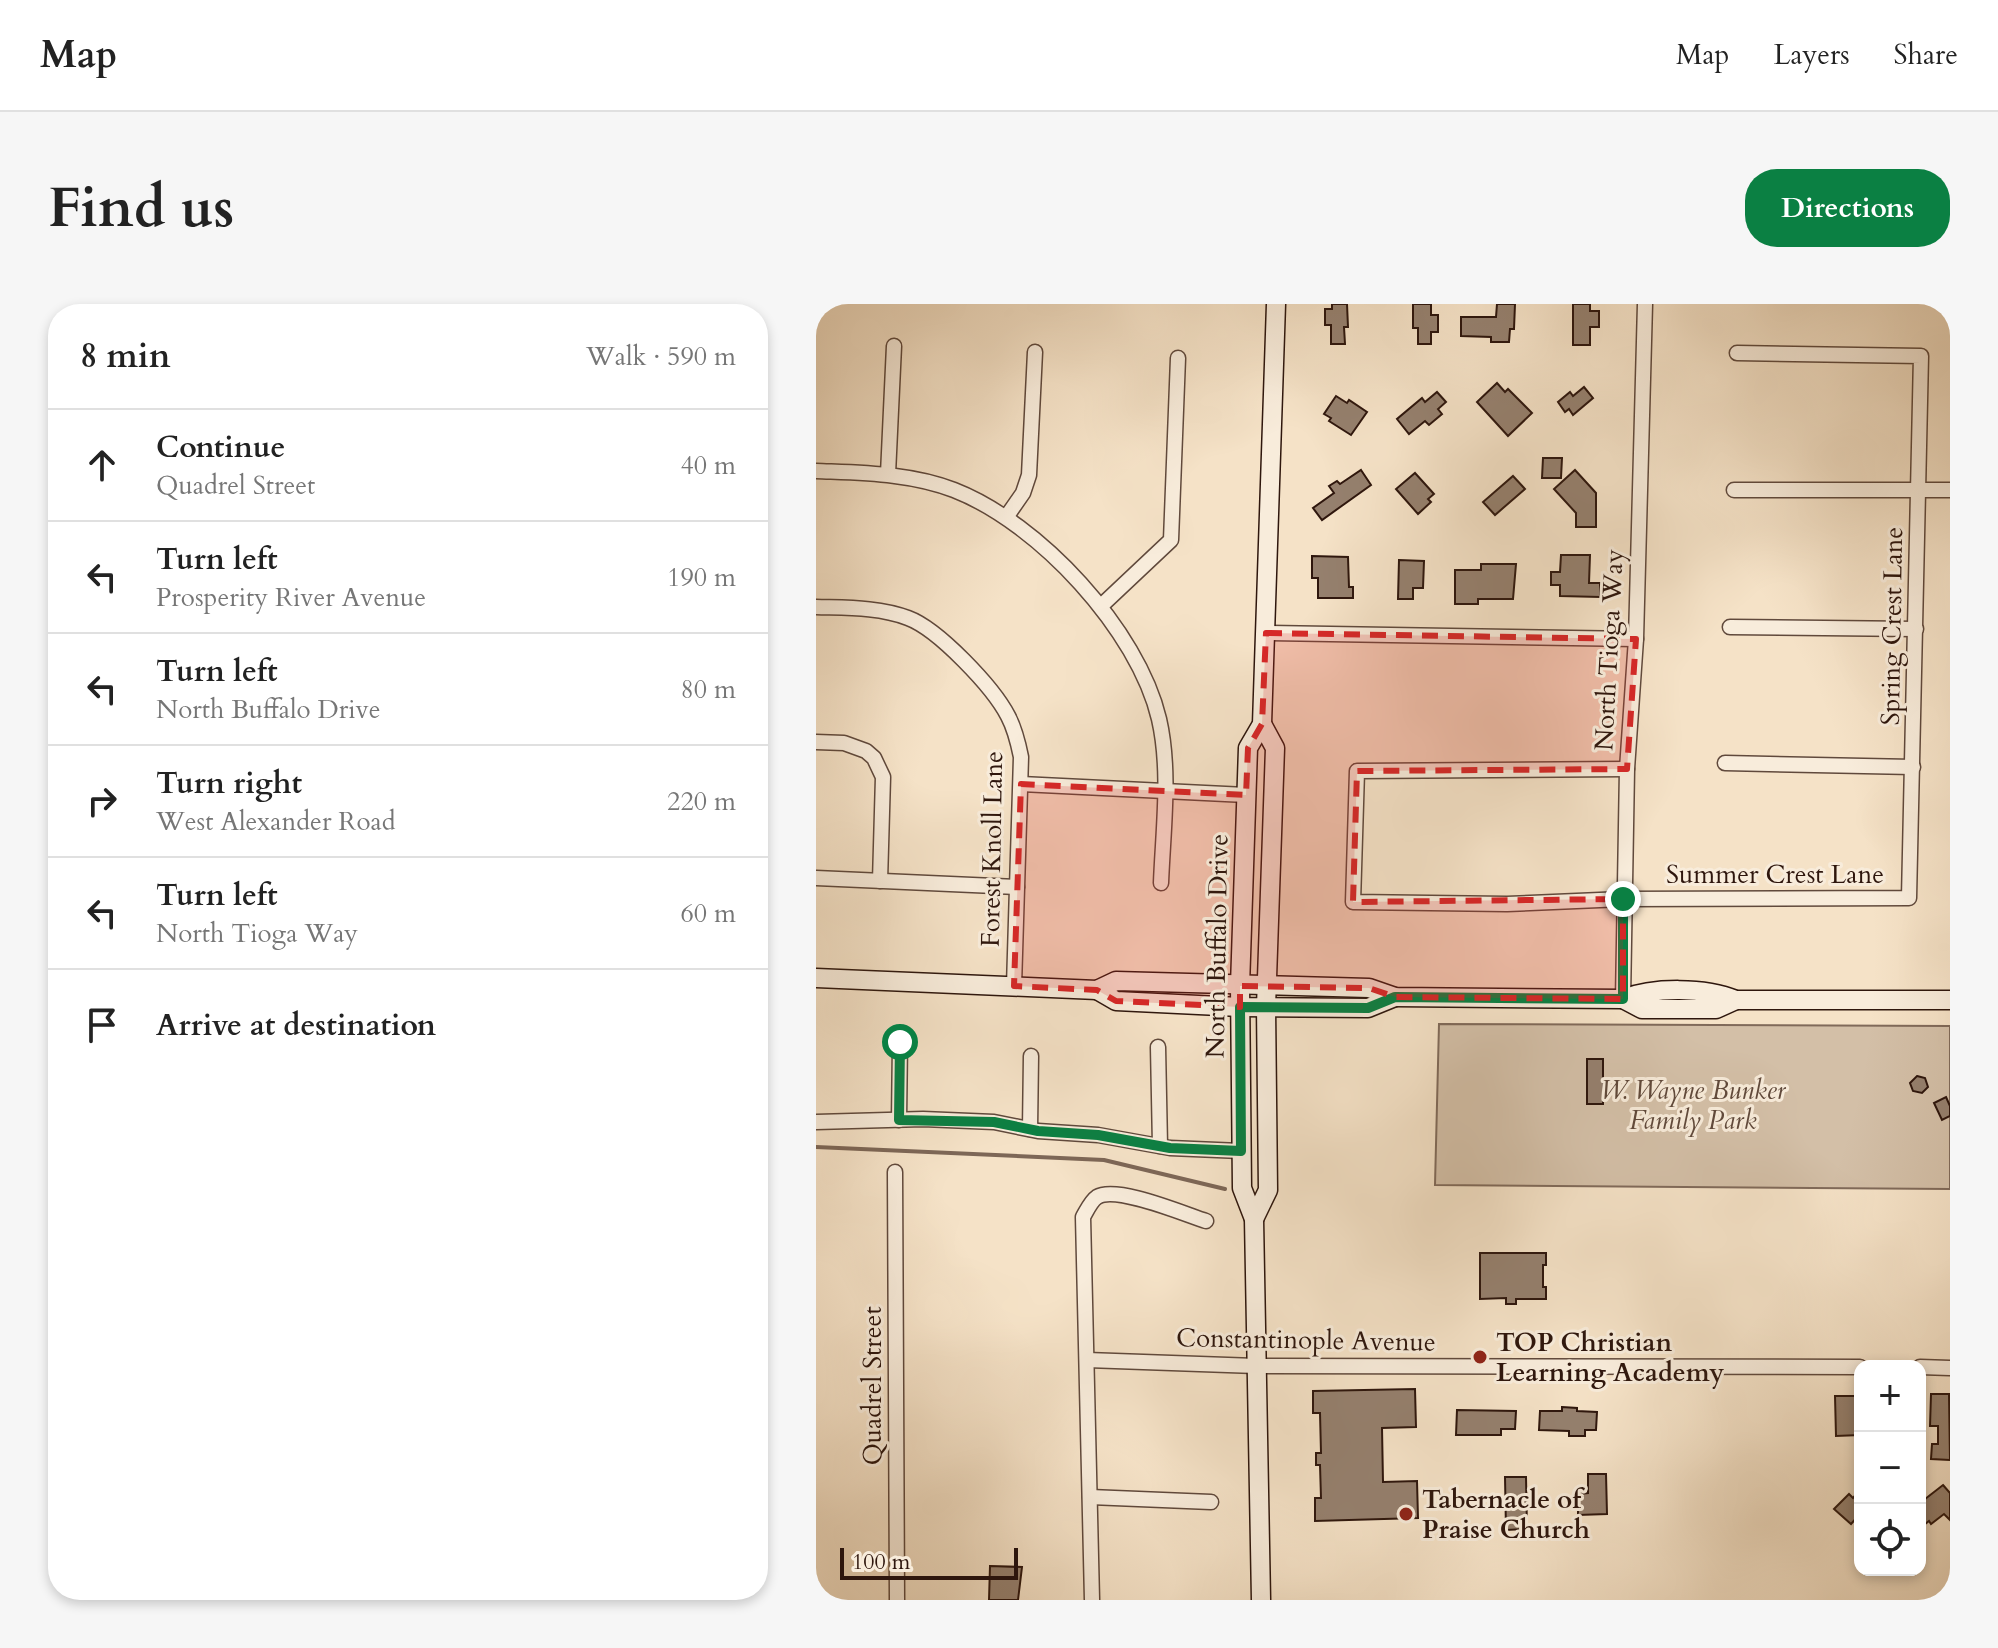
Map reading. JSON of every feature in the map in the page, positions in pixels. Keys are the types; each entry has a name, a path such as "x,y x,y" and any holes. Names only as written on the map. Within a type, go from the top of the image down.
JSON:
{"main road":[{"name":"North Buffalo Drive","path":"1261,1600 1254,1219 1242,1188 1240,986 1248,748 1262,724 1276,304"},
{"name":"North Buffalo Drive","path":"1254,1219 1268,1190 1266,1007 1275,748 1262,724"},
{"path":"816,978 1097,990 1116,1001 1240,1007 1368,1008 1395,997"},
{"path":"1097,990 1116,981 1369,988 1395,997 1623,999 1642,1009 1716,1009 1736,1000 1950,1000"}],"street":[{"name":"North Tioga Way","path":"1623,999 1627,769 1636,639 1645,304"},
{"path":"888,474 894,346"},
{"path":"1007,516 1023,493 1029,475 1035,352"},
{"name":"Spring Crest Lane","path":"1737,353 1921,356 1909,898"},
{"path":"1101,606 1171,540 1178,358"},
{"path":"816,471 888,474 951,489 1007,516 1041,544 1101,606 1142,670 1155,705 1163,742 1161,883"},
{"path":"1734,490 1950,490"},
{"name":"Forest Knoll Lane","path":"816,607 877,610 923,624 939,636 993,694 1007,714 1019,746 1021,784 1014,986"},
{"path":"1730,627 1916,629"},
{"path":"1266,633 1636,639"},
{"path":"816,742 844,743 866,751 874,758 883,777 880,881"},
{"path":"1725,763 1913,767"},
{"name":"Summer Crest Lane","path":"1627,769 1357,771 1353,902 1507,904 1623,899 1909,898"},
{"path":"1021,784 1246,795"},
{"path":"816,878 1017,887"},
{"path":"899,1120 900,1042"},
{"path":"1158,1047 1160,1146"},
{"path":"1030,1129 1031,1056"},
{"path":"816,1122 994,1122 1189,1150 1241,1151"},
{"name":"Quadrel Street","path":"895,1172 897,1600"},
{"path":"1092,1600 1083,1217 1093,1199 1110,1193 1206,1221"},
{"name":"Constantinople Avenue","path":"1087,1360 1256,1366 1854,1367"},
{"path":"1926,1367 1950,1368"},
{"path":"1090,1497 1211,1502"}],"highlighted area":[{"path":"1266,633 1636,639 1627,769 1357,771 1353,902 1623,899 1623,999 1395,997 1369,988 1240,986 1240,1007 1116,1001 1097,990 1014,986 1021,784 1246,795 1248,748 1262,724"}],"green space":[{"name":"W. Wayne Bunker Family Park","path":"1439,1024 1950,1026 1950,1189 1435,1185"}],"building":[{"path":"1332,304 1347,304 1345,344 1331,344 1331,325 1325,325 1325,309 1332,309"},
{"path":"1413,304 1431,304 1431,315 1438,315 1438,332 1431,332 1431,344 1418,344 1418,328 1413,328"},
{"path":"1497,304 1515,304 1514,329 1510,329 1509,342 1491,342 1491,337 1461,336 1461,317 1496,317"},
{"path":"1573,304 1590,304 1590,311 1599,311 1599,327 1590,327 1590,345 1573,345"},
{"path":"1497,383 1505,392 1508,389 1532,413 1508,436 1477,402"},
{"path":"1584,387 1593,398 1573,415 1569,409 1565,412 1558,402 1570,392 1573,396"},
{"path":"1437,392 1446,402 1438,409 1442,414 1429,425 1425,421 1409,434 1397,419 1422,398 1425,402"},
{"path":"1336,396 1347,403 1349,400 1367,412 1351,435 1329,421 1331,418 1324,414"},
{"path":"1543,458 1562,458 1561,478 1542,478"},
{"path":"1361,470 1371,485 1322,520 1313,508 1334,493 1329,486 1337,481 1340,484"},
{"path":"1575,470 1596,493 1596,527 1576,527 1576,513 1554,489"},
{"path":"1415,473 1434,494 1428,499 1431,502 1418,514 1396,489"},
{"path":"1513,476 1525,489 1495,515 1483,502"},
{"path":"1561,555 1590,555 1589,583 1600,583 1600,597 1560,596 1560,585 1551,585 1551,572 1560,572"},
{"path":"1312,556 1348,557 1349,587 1353,587 1353,598 1318,598 1318,578 1312,578"},
{"path":"1399,560 1424,561 1423,588 1413,588 1413,599 1398,599"},
{"path":"1481,564 1516,564 1513,599 1478,599 1478,604 1455,604 1455,570 1481,570"},
{"path":"1587,1059 1603,1059 1603,1104 1587,1104"},
{"path":"1917,1076 1925,1078 1928,1087 1922,1093 1913,1091 1910,1083"},
{"path":"1946,1097 1950,1116 1942,1120 1934,1103"},
{"path":"1480,1253 1546,1253 1543,1287 1546,1287 1546,1299 1516,1299 1516,1304 1506,1304 1506,1298 1480,1299"},
{"path":"1415,1389 1416,1427 1382,1428 1383,1482 1417,1481 1418,1518 1315,1521 1315,1498 1321,1498 1320,1465 1316,1465 1316,1453 1321,1453 1320,1413 1313,1413 1313,1391"},
{"path":"1931,1394 1949,1394 1950,1460 1931,1459 1932,1444 1938,1444 1938,1426 1930,1426"},
{"path":"1835,1396 1854,1396 1854,1435 1836,1436"},
{"path":"1562,1407 1597,1412 1596,1430 1585,1430 1585,1436 1569,1436 1569,1431 1539,1430 1540,1411 1562,1411"},
{"path":"1457,1410 1516,1411 1515,1429 1501,1429 1501,1435 1456,1435"},
{"path":"1588,1474 1606,1474 1607,1514 1578,1515 1578,1494 1588,1493"},
{"path":"1505,1477 1526,1477 1527,1529 1506,1530"},
{"path":"1943,1485 1950,1493 1950,1520 1944,1514 1931,1524 1929,1521 1926,1523 1926,1498"},
{"path":"1849,1494 1853,1498 1854,1521 1851,1524 1834,1509"},
{"path":"990,1566 1022,1567 1018,1600 989,1600"}],"waterway":[{"path":"816,1147 1104,1160 1225,1189"}],"place":[{"name":"TOP Christian Learning Academy","path":"1480,1357"},
{"name":"Tabernacle of Praise Church","path":"1406,1514"}],"route":[{"path":"900,1042 899,1120 994,1122 1038,1131 1098,1135 1170,1148 1241,1151 1240,1007 1368,1008 1395,997 1623,999 1623,899"}]}
